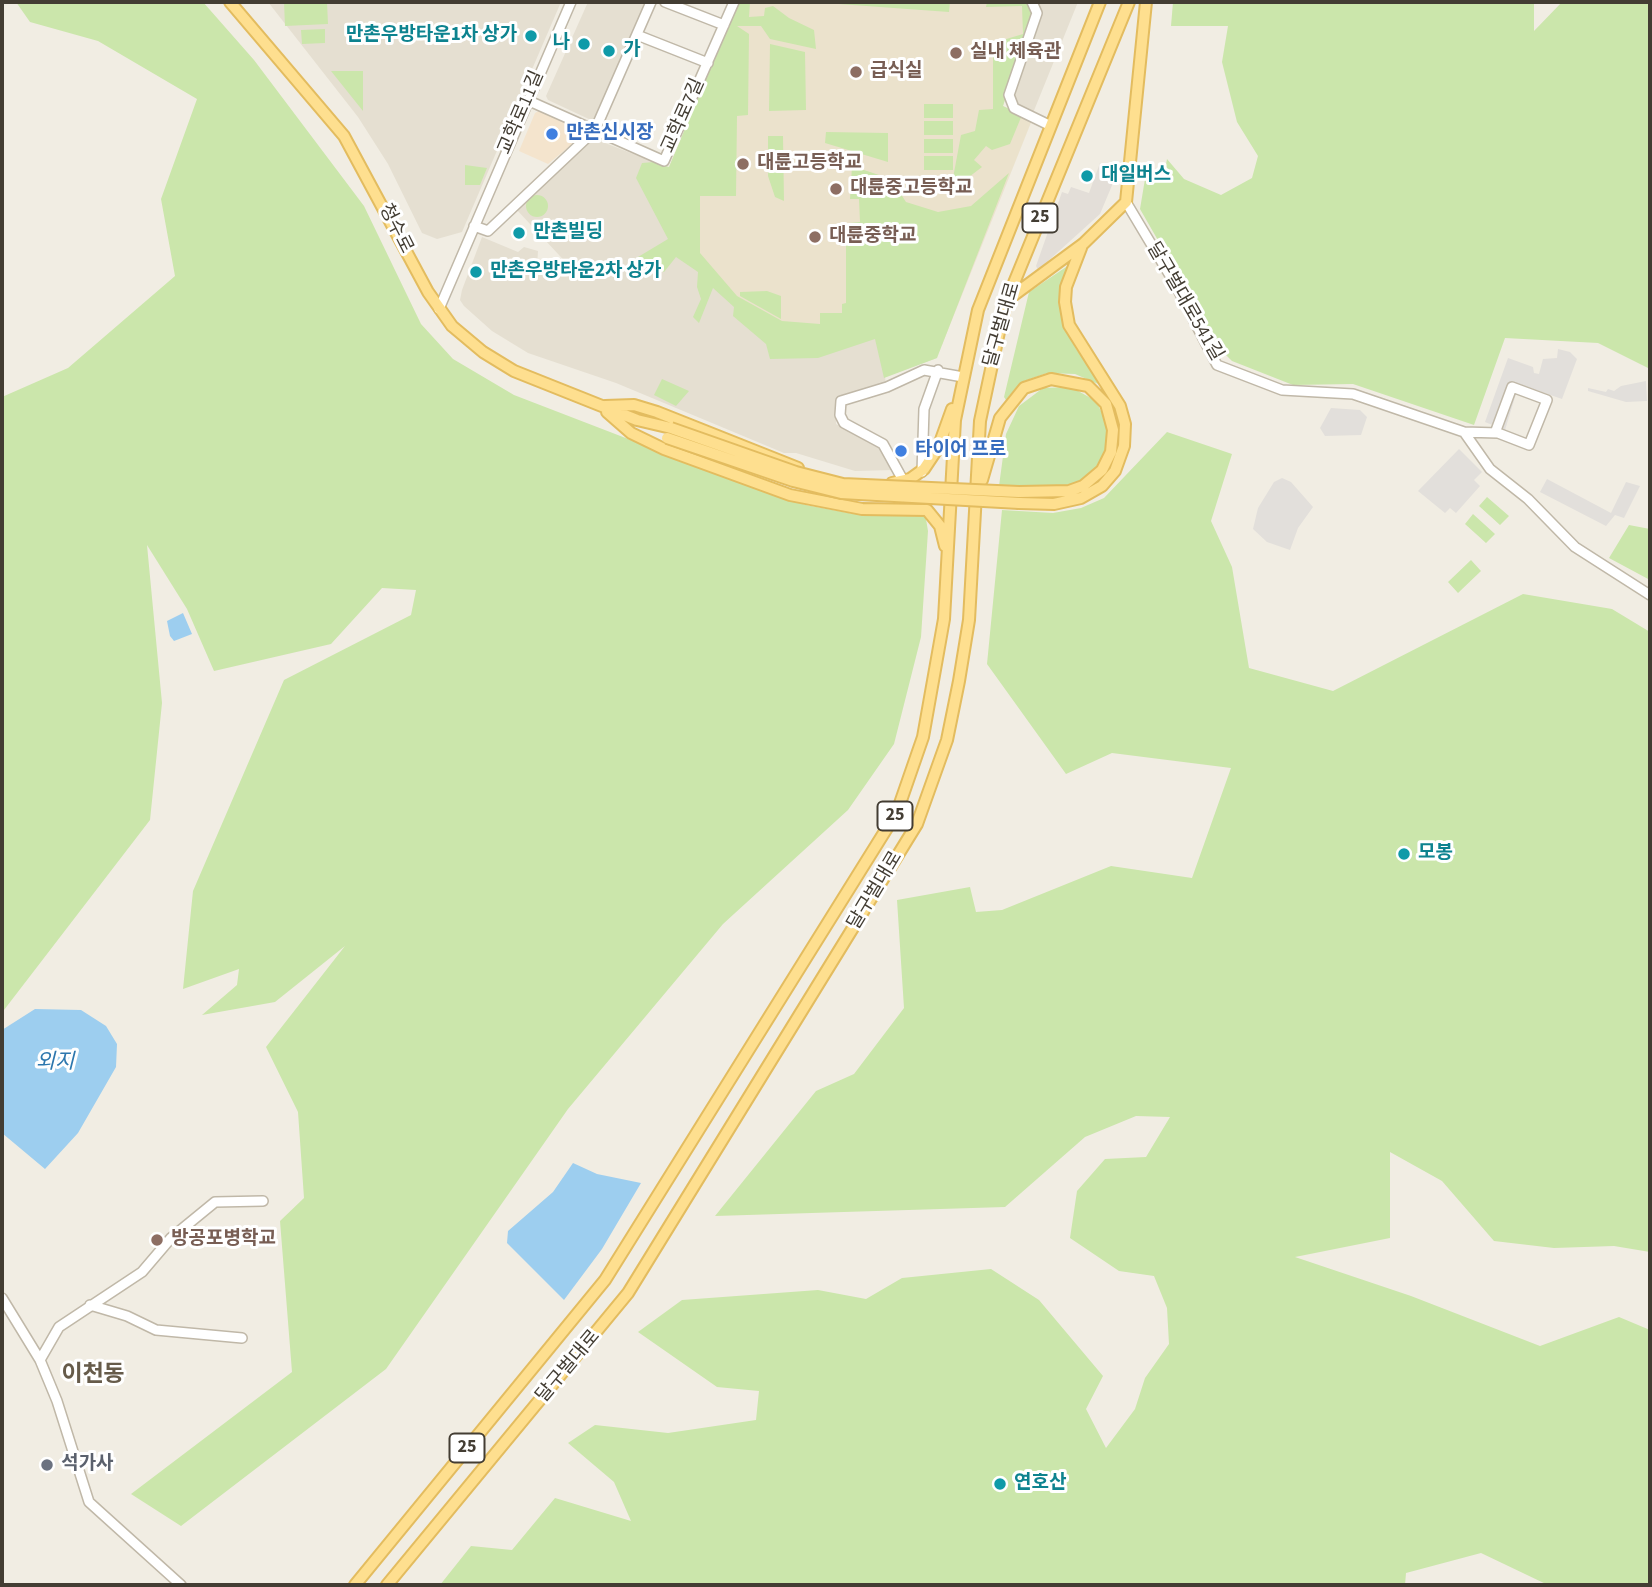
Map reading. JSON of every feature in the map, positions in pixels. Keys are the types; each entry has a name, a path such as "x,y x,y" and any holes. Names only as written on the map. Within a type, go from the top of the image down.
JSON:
{"main road":[{"name":"청수로","path":"230,2 344,136 439,309 452,327 495,361 637,420 667,438"},
{"name":"달구벌대로","path":"355,1585 605,1280 897,812 913,770 928,711 944,619 952,454 962,382 978,310 1049,125 1100,2"},
{"name":"달구벌대로","path":"387,1585 605,1323 706,1170 917,824 937,774 955,706 969,620 980,421 1007,300 1129,2"},
{"path":"1007,300 1083,244 1126,202 1146,2"},
{"path":"600,406 631,433 667,438 843,484 1019,498 1054,504 1081,498 1102,486 1115,471 1124,446 1125,424 1120,406 1069,325 1065,302 1066,287 1083,244"},
{"path":"976,520 983,477 1000,418 1014,397 1036,382 1051,379 1088,386 1106,404 1114,430 1111,452 1102,470 1083,486 1069,491 1019,498"},
{"path":"922,472 938,448 962,382"},
{"name":"청수로","path":"600,406 634,405 810,472 850,482 882,484 904,481 922,472"},
{"path":"667,438 790,495 862,509 927,510 934,515 948,551"}],"street":[{"name":"교학로11길","path":"439,309 571,2"},
{"path":"474,226 488,232 595,130 651,2"},
{"path":"665,2 724,25"},
{"name":"교학로7길","path":"527,100 664,161 734,2"},
{"path":"1032,2 1037,13 1009,95 1014,108 1049,125"},
{"path":"637,35 708,63"},
{"name":"달구벌대로541길","path":"1126,202 1175,284 1217,365 1282,390 1353,394 1464,432 1495,433 1529,445 1547,400 1512,387 1495,433"},
{"path":"904,481 883,444 844,423 840,415 841,401 887,387 924,370 938,370 924,409 922,472"},
{"name":"달구벌대로","path":"938,370 962,382"},
{"path":"1464,432 1490,469 1528,499 1575,547 1650,595"},
{"path":"40,1360 59,1328 142,1272 171,1238 215,1202 263,1201"},
{"path":"2,1298 40,1360 58,1401 89,1502 181,1585"},
{"path":"90,1305 127,1316 156,1330 242,1338"}],"shaded area":[{"path":"268,2 561,2 462,232 437,239 422,233 388,164 358,117"},
{"path":"588,2 646,2 596,119 591,120 548,100 546,96"},
{"name":"대륜중고등학교","path":"738,2 1029,2 1033,12 1003,106 1032,120 942,345 779,329 732,303 700,266 669,167"},
{"path":"1036,2 1078,2 1033,113 1016,106 1012,95"},
{"name":"만촌신시장","path":"542,109 584,127 570,146 548,164 519,151 535,113"},
{"path":"592,138 662,165 899,327 937,358 885,377 886,384 842,395 836,400 836,424 880,447 893,470 855,471 796,453 784,453 616,383 528,353 492,331 464,306 460,300 462,290 482,237 518,252 524,247 538,251 537,267 573,270 516,209"},
{"name":"대일버스","path":"1100,163 1118,171 1100,214 1038,270 1036,266 1062,192 1068,194 1071,187 1089,193"},
{"path":"1558,349 1570,352 1577,359 1562,399 1519,384 1505,430 1485,422 1508,358 1533,367 1534,373 1539,374 1543,359 1557,358"},
{"path":"1646,381 1647,401 1626,402 1588,391 1588,388 1614,391 1621,386"},
{"path":"1331,408 1360,410 1367,417 1361,435 1325,436 1320,428"},
{"path":"1459,449 1482,472 1474,480 1480,486 1456,513 1450,508 1445,513 1418,491"},
{"path":"1282,478 1291,482 1313,507 1298,528 1290,550 1267,542 1253,529 1258,508 1274,482"},
{"path":"1547,479 1611,513 1626,482 1640,486 1624,518 1615,515 1606,526 1540,492"}],"green space":[{"path":"16,2 203,2 254,60 364,206 421,324 453,359 514,395 732,479 806,505 854,514 925,513 928,531 921,637 894,744 848,810 723,924 568,1109 386,1369 181,1526 131,1494 292,1372 280,1221 304,1198 298,1112 266,1047 345,946 275,1002 202,1015 237,985 239,969 183,989 193,891 284,680 411,615 416,590 382,588 331,644 214,671 187,609 147,545 162,703 150,820 4,1010 2,397 68,368 175,276 161,199 197,99 98,41 30,22"},
{"path":"284,2 327,2 328,24 285,26"},
{"path":"738,2 750,2 749,17 764,16 765,8 773,6 789,18 814,30 816,49 770,39 761,26 737,26 749,34 748,115 737,116 736,196 700,196 700,253 737,296 782,321 820,324 820,313 842,313 842,304 846,303 846,231 850,223 860,222 859,199 850,199 852,166 891,179 906,202 938,212 971,206 1009,173 937,358 884,378 875,339 818,358 770,359 766,344 733,316 734,307 713,288 699,323 693,317 701,299 697,287 698,272 676,257 664,272 633,260 668,239 636,178 642,163 654,162 669,167"},
{"path":"811,2 950,2 949,12"},
{"path":"987,2 1029,2 1033,12 1003,106 1022,115 1010,144 992,150 986,146 974,160 982,167 965,180 953,178 961,135 975,131 979,110 993,109 993,43 1023,34 1022,6 986,7"},
{"path":"1173,2 1534,2 1534,31 1562,2 1649,2 1650,369 1598,343 1505,338 1474,425 1353,384 1293,385 1232,361 1221,350 1140,209 1146,173 1164,175 1167,159 1184,179 1221,195 1252,178 1258,156 1237,122 1222,62 1228,26 1171,26"},
{"path":"325,29 325,43 302,44 301,30"},
{"path":"770,44 805,52 806,110 769,111"},
{"path":"331,71 363,71 363,111"},
{"path":"924,104 953,104 953,118 924,118"},
{"path":"924,121 953,121 953,135 924,135"},
{"path":"826,132 888,133 888,162 825,143"},
{"path":"768,136 783,136 784,201 775,197 768,176"},
{"path":"924,139 953,139 953,153 924,153"},
{"path":"924,156 953,156 953,170 924,170"},
{"path":"465,165 487,168 480,185 465,185"},
{"path":"537,195 545,198 548,206 545,214 537,217 529,214 526,206 529,198"},
{"path":"1069,265 1060,290 1061,317 1076,349 1103,386 1075,374 1047,373 1021,382 1006,400 1004,397 1029,292"},
{"path":"767,291 781,296 781,319 740,296 740,292"},
{"path":"662,379 689,391 676,406 654,395"},
{"path":"1071,387 1096,401 1108,425 1107,452 1097,469 1080,481 1053,489 999,486 1006,434 1019,406 1043,388"},
{"path":"1167,432 1232,454 1211,521 1232,567 1249,668 1333,691 1523,594 1612,609 1650,632 1650,1252 1614,1246 1554,1248 1494,1241 1442,1181 1390,1152 1390,1238 1295,1257 1411,1296 1540,1346 1619,1317 1650,1330 1650,1585 1548,1585 1481,1553 1406,1573 1405,1585 440,1585 471,1546 512,1550 555,1498 631,1521 614,1482 568,1443 595,1425 668,1433 756,1420 759,1391 717,1387 638,1332 682,1300 818,1290 866,1299 902,1278 991,1269 1039,1300 1103,1376 1086,1409 1106,1448 1135,1409 1145,1378 1169,1344 1167,1308 1154,1276 1119,1271 1070,1238 1077,1191 1105,1159 1146,1157 1170,1117 1136,1116 1085,1137 1005,1207 715,1216 816,1091 854,1074 904,1008 897,900 970,887 976,912 1002,910 1111,866 1192,878 1231,768 1112,753 1066,774 987,664 1002,510 1053,513 1081,508 1104,498"},
{"path":"1487,497 1509,516 1500,525 1479,506"},
{"path":"1473,514 1495,534 1486,543 1465,524"},
{"path":"1629,525 1650,529 1650,580 1609,558"},
{"path":"1471,560 1481,571 1458,593 1448,582"}],"water":[{"path":"183,613 192,634 174,641 170,636 167,621"},
{"name":"외지","path":"35,1009 81,1010 106,1026 117,1044 116,1067 78,1133 45,1169 2,1133 2,1030"},
{"path":"573,1163 597,1174 641,1183 602,1249 564,1300 507,1243 508,1231 553,1192"}],"place":[{"name":"만촌우방타운1차 상가","path":"531,36"},
{"name":"나","path":"584,44"},
{"name":"가","path":"609,51"},
{"name":"실내 체육관","path":"956,53"},
{"name":"급식실","path":"856,72"},
{"name":"만촌신시장","path":"552,134"},
{"name":"대륜고등학교","path":"743,164"},
{"name":"대일버스","path":"1087,176"},
{"name":"대륜중고등학교","path":"836,189"},
{"name":"만촌빌딩","path":"519,233"},
{"name":"대륜중학교","path":"815,237"},
{"name":"만촌우방타운2차 상가","path":"476,272"},
{"name":"타이어 프로","path":"901,451"},
{"name":"모봉","path":"1404,854"},
{"name":"방공포병학교","path":"157,1240"},
{"name":"석가사","path":"47,1465"},
{"name":"연호산","path":"1000,1484"}],"district":[{"name":"이천동","path":"93,1376"}]}
